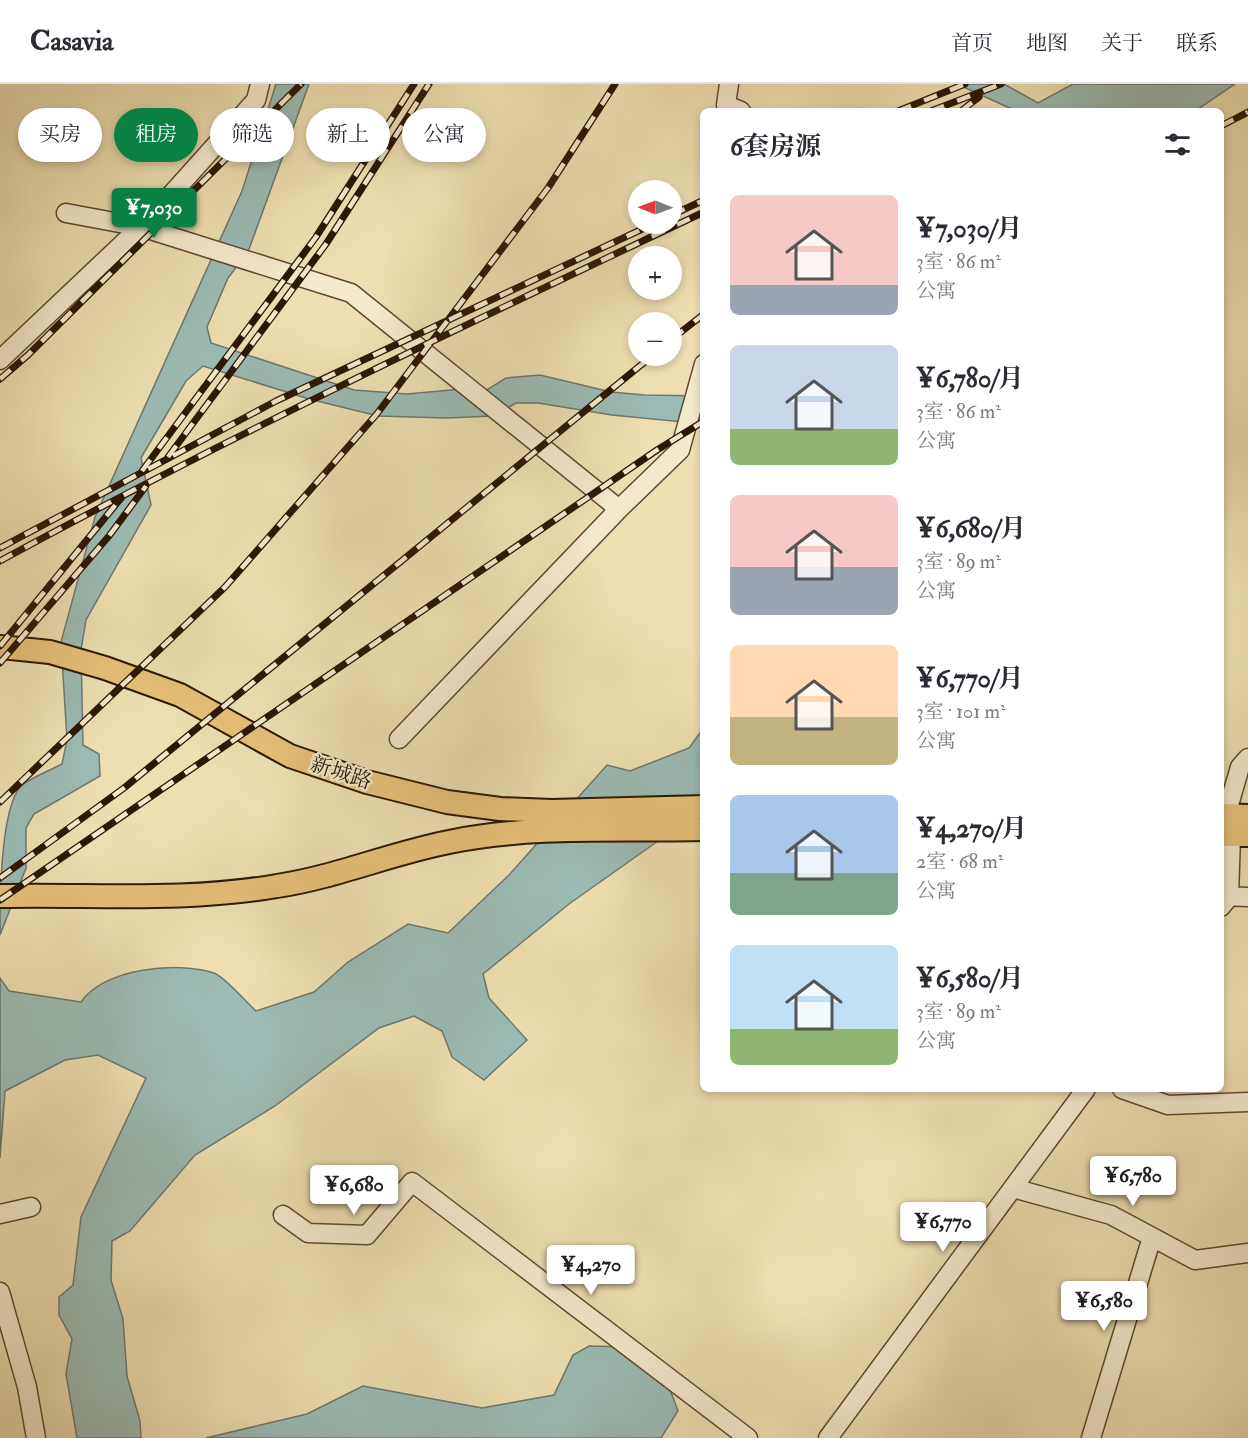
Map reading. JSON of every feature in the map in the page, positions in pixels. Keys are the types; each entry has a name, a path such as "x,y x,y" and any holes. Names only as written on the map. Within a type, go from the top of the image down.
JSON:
{"main road":[{"name":"新城路","path":"0,647 50,652 105,668 180,695 290,756 367,782 447,802 500,810 700,815"},
{"name":"新城路","path":"0,896 116,898 206,895 278,886 453,841 541,832 676,830 700,817"}],"street":[{"path":"0,360 141,227 256,100 260,84"},
{"path":"729,84 731,108"},
{"path":"66,213 141,227 351,293 619,509"},
{"path":"399,740 619,509 680,450 700,378"},
{"path":"1248,758 1240,767 1224,900 1248,897"},
{"path":"828,1438 1084,1092"},
{"path":"1131,1092 1168,1105 1248,1102"},
{"path":"283,1215 308,1233 367,1235 412,1182 748,1438"},
{"path":"1013,1188 1111,1215 1195,1260 1248,1253"},
{"path":"0,1214 31,1207"},
{"path":"1091,1438 1152,1237"},
{"path":"0,1292 27,1387 36,1438"}],"water":[{"path":"276,84 309,84 294,125 294,108 268,108"},
{"path":"957,84 1004,84 1038,103 1073,84 1235,84 1199,108 1009,108"},
{"path":"251,162 281,162 248,252 228,278 207,327 211,343 354,390 407,394 462,389 482,393 506,378 540,375 611,392 700,396 700,424 612,415 538,403 516,403 494,416 446,418 378,416 309,399 203,366 186,381 141,458 151,505 86,620 81,650 83,745 99,754 100,776 34,814 26,828 26,868 0,935 5,834 14,798 25,783 62,764 67,740 61,642 95,517 242,191"},
{"path":"700,733 700,797 658,841 569,904 483,974 489,998 527,1040 484,1080 452,1057 442,1031 414,1016 379,1028 275,1106 195,1155 130,1231 112,1241 111,1280 123,1319 127,1376 140,1421 141,1438 77,1438 66,1374 72,1339 59,1315 59,1297 73,1285 81,1217 146,1078 98,1055 65,1060 5,1091 0,1158 0,978 9,991 81,1002 92,990 106,981 124,975 162,968 199,969 219,975 256,1011 314,992 348,962 408,924 448,933 509,875 607,765 630,771 689,748"},
{"path":"589,1346 633,1347 654,1378 668,1384 678,1411 661,1438 206,1438 307,1414 363,1386 482,1408 554,1395 573,1355"}],"railway":[{"path":"0,379 28,355 301,84"},
{"path":"142,471 316,237 414,84"},
{"path":"168,457 326,244 429,84"},
{"path":"0,802 225,587 376,415 548,188 615,84"},
{"path":"905,108 965,84"},
{"path":"939,108 1001,84"},
{"path":"965,108 979,97"},
{"path":"1224,124 1248,112"},
{"path":"682,210 700,202"},
{"path":"0,561 261,425 700,214"},
{"path":"0,548 276,401 632,234"},
{"path":"682,331 700,317"},
{"path":"0,878 124,788 640,366"},
{"path":"0,900 657,450 700,423"},
{"path":"0,663 109,536 146,486"},
{"path":"0,646 122,497"}]}
